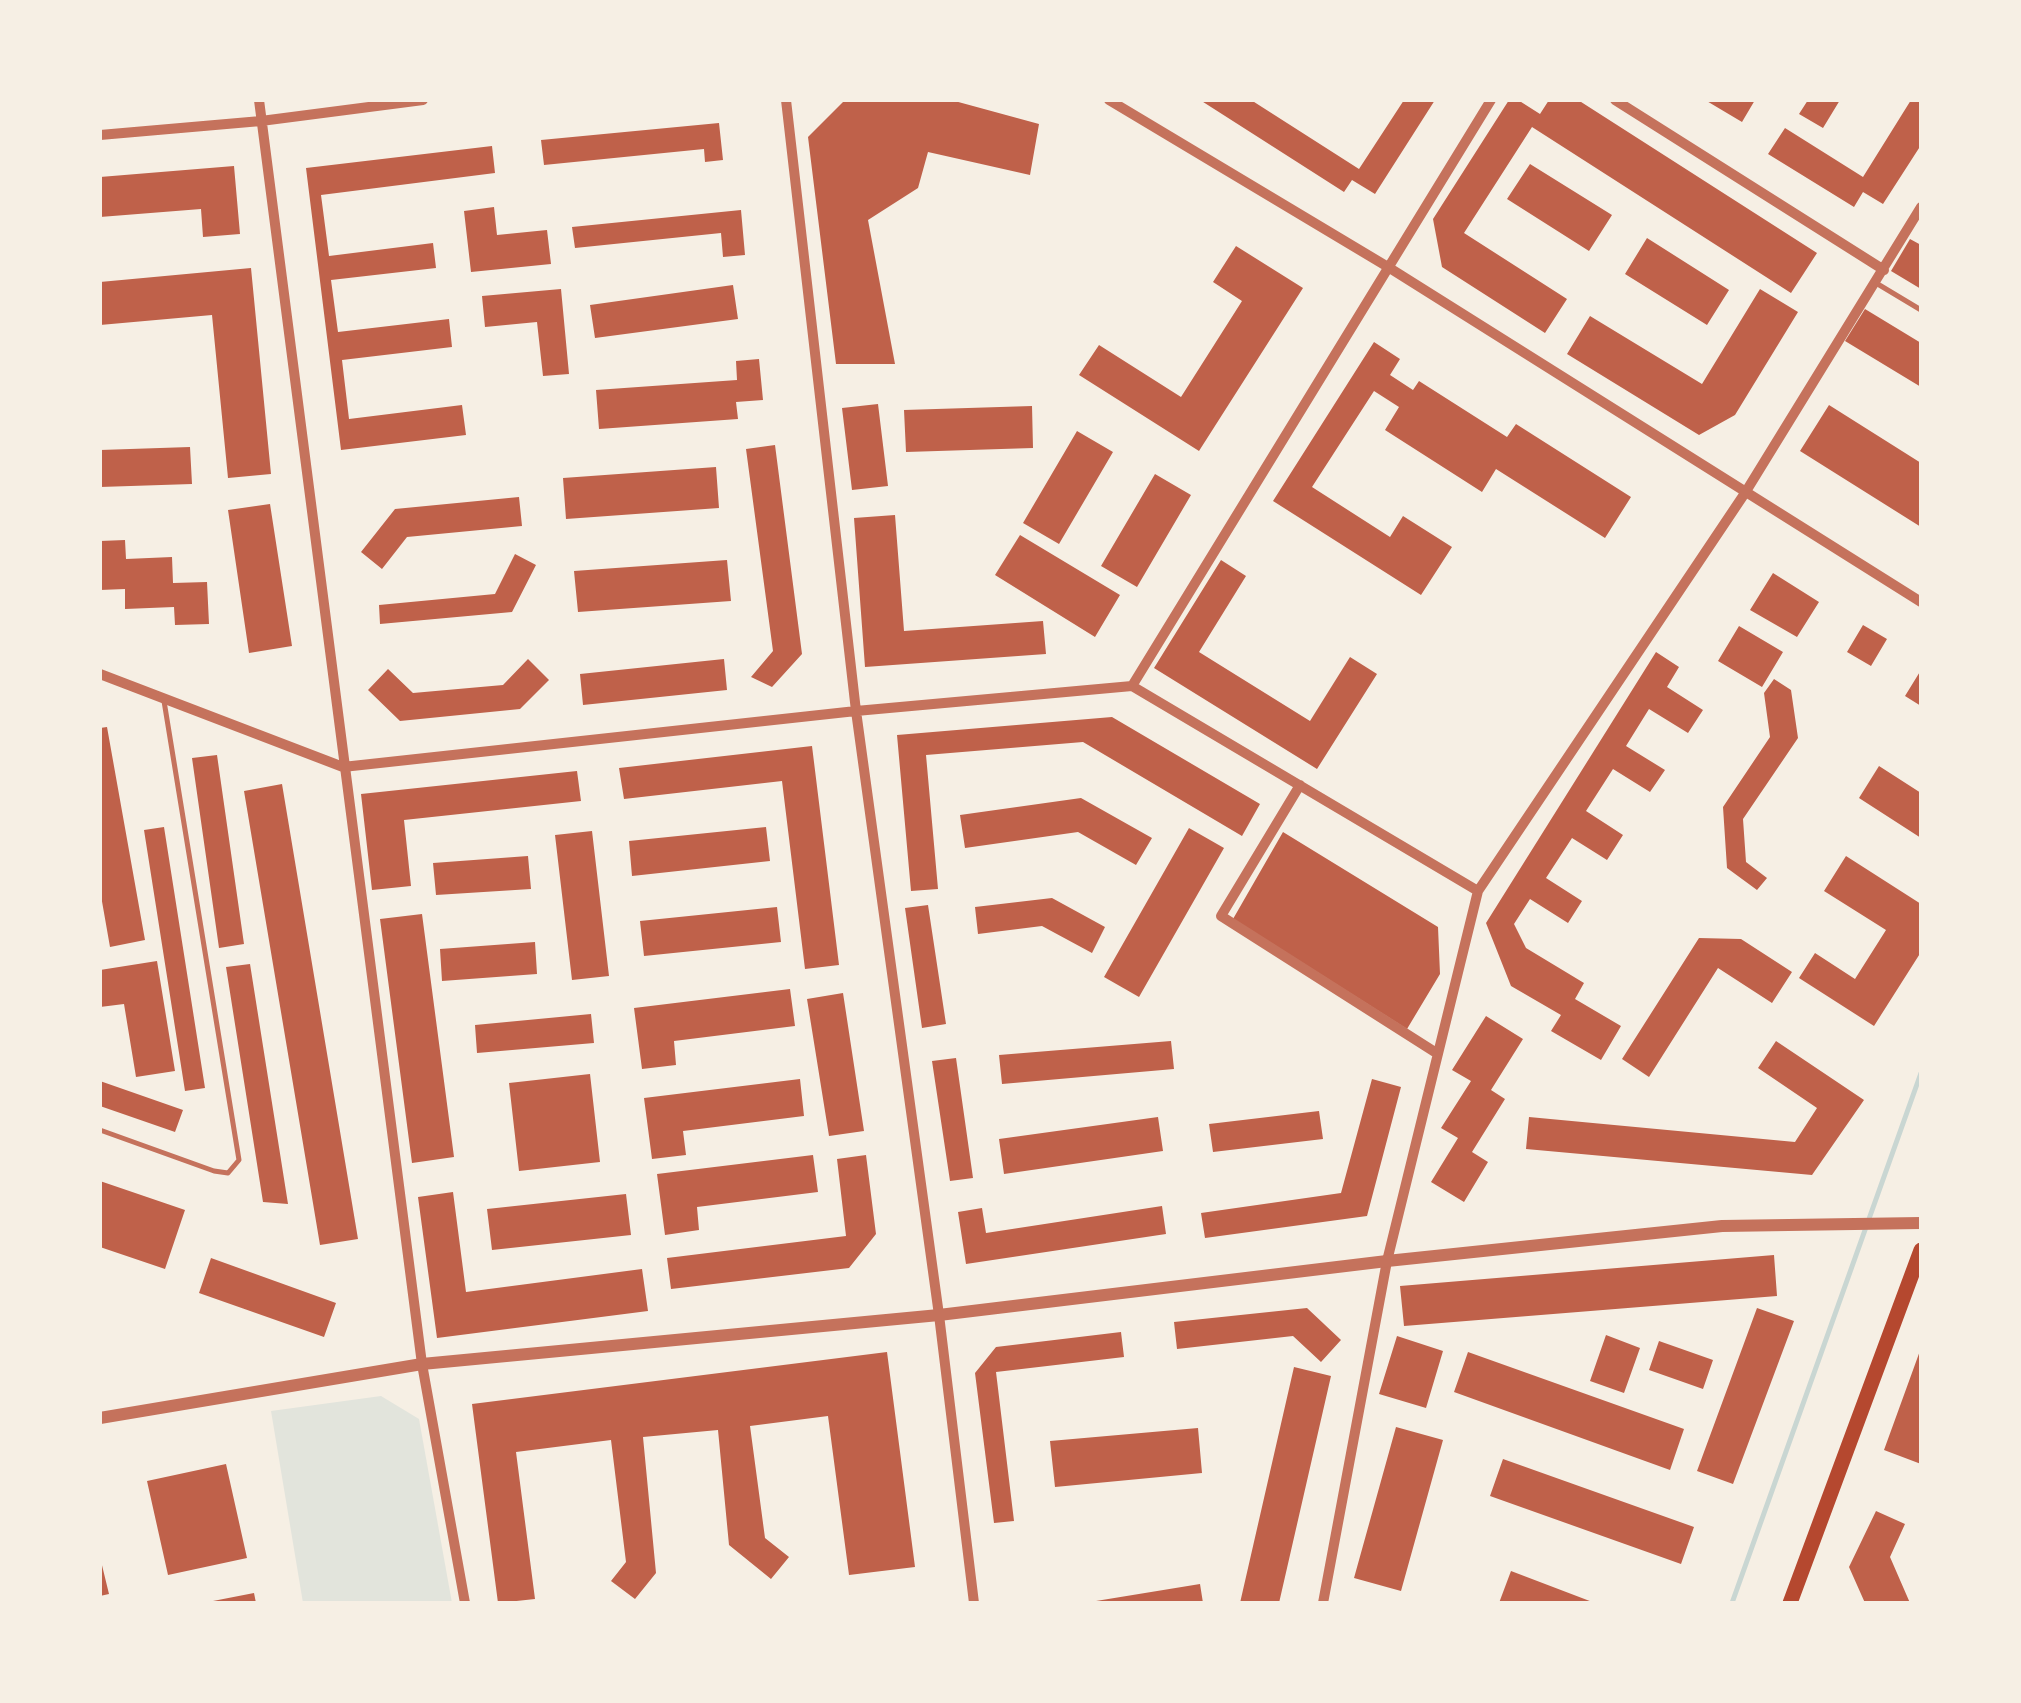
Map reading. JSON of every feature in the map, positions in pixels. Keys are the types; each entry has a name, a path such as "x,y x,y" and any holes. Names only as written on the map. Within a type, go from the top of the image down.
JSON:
{"main road":[{"path":"1790,1603 1921,1250"}],"street":[{"path":"259,100 422,1364 465,1603"},
{"path":"100,135 261,122 423,100"},
{"path":"786,100 856,711 939,1315 974,1603"},
{"path":"1109,100 1388,267 1921,602"},
{"path":"1132,686 1491,100"},
{"path":"1615,100 1884,270"},
{"path":"1324,1603 1387,1261 1478,891 1745,493 1921,207"},
{"path":"100,674 343,767 856,711 1132,686 1478,891"},
{"path":"1300,785 1221,916 1438,1054"},
{"path":"100,1418 422,1364 939,1315 1387,1261 1722,1226 1921,1223"}],"lane":[{"path":"1876,282 1921,310"},
{"path":"100,1130 214,1170 228,1173 239,1160 163,698"}],"shaded area":[{"path":"381,1396 419,1419 452,1603 303,1603 271,1411"}],"building":[{"path":"845,100 951,100 1039,124 1030,175 928,152 918,188 868,220 895,364 836,364 808,137"},
{"path":"1200,100 1251,100 1359,169 1404,100 1435,100 1375,194 1352,180 1344,192"},
{"path":"1509,100 1518,100 1540,114 1549,100 1578,100 1817,253 1791,293 1532,127 1464,233 1567,299 1545,333 1442,267 1433,219"},
{"path":"1705,100 1755,100 1742,122"},
{"path":"1808,100 1840,100 1823,128 1799,114"},
{"path":"1911,100 1921,100 1921,145 1883,204 1863,192 1854,207 1768,154 1785,128 1863,177"},
{"path":"719,123 723,160 705,162 704,149 544,165 541,140"},
{"path":"492,146 495,173 321,195 329,256 433,243 436,268 331,280 338,332 449,319 452,347 342,360 349,419 462,405 466,435 341,450 306,168"},
{"path":"1530,164 1612,215 1589,251 1507,199"},
{"path":"234,166 240,234 203,237 201,209 100,217 100,177"},
{"path":"494,207 497,235 547,230 551,264 471,272 464,211"},
{"path":"741,210 745,255 723,257 721,233 575,248 572,227"},
{"path":"1647,238 1729,290 1707,325 1625,274"},
{"path":"1910,239 1921,245 1921,289 1891,271"},
{"path":"1236,246 1303,288 1199,451 1079,375 1099,345 1181,397 1242,301 1213,282"},
{"path":"251,268 271,474 228,478 212,315 100,325 100,282"},
{"path":"733,285 738,319 595,338 590,305"},
{"path":"561,289 569,374 543,376 537,322 485,327 482,296"},
{"path":"1760,289 1798,312 1735,415 1699,435 1567,354 1590,316 1702,384"},
{"path":"1865,309 1921,343 1921,387 1845,341"},
{"path":"1374,342 1400,359 1390,375 1413,390 1419,381 1507,437 1516,424 1631,497 1605,538 1496,469 1482,492 1385,430 1399,407 1374,391 1312,487 1390,537 1403,516 1452,547 1421,595 1273,501"},
{"path":"759,359 763,400 736,402 738,419 599,429 596,390 737,380 736,361"},
{"path":"878,404 888,486 852,490 842,408"},
{"path":"1829,405 1921,463 1921,527 1800,451"},
{"path":"1032,406 1033,448 906,452 904,410"},
{"path":"1077,431 1113,452 1059,544 1023,523"},
{"path":"775,445 802,654 772,687 751,677 773,651 746,449"},
{"path":"190,447 192,484 100,487 100,450"},
{"path":"716,467 719,508 566,519 563,478"},
{"path":"1155,474 1191,495 1137,587 1101,566"},
{"path":"519,497 522,526 407,537 382,569 361,552 395,509"},
{"path":"270,504 292,646 249,653 228,510"},
{"path":"895,515 904,631 1043,621 1046,654 865,667 854,518"},
{"path":"1020,535 1120,595 1095,637 995,575"},
{"path":"125,540 126,559 172,557 173,583 207,582 209,624 175,625 174,607 125,609 125,589 100,590 100,541"},
{"path":"515,554 536,565 512,612 380,624 379,605 495,594"},
{"path":"727,560 731,601 578,612 574,571"},
{"path":"1221,560 1246,576 1199,652 1310,721 1350,657 1377,674 1317,769 1154,668"},
{"path":"1773,573 1819,602 1797,637 1750,610"},
{"path":"1863,625 1887,639 1871,666 1847,652"},
{"path":"1739,626 1783,652 1762,687 1718,661"},
{"path":"1656,652 1679,667 1667,687 1703,710 1688,733 1649,709 1626,746 1665,770 1650,792 1613,769 1586,811 1623,835 1607,860 1572,838 1546,878 1582,901 1568,923 1530,899 1514,924 1526,948 1584,983 1575,999 1621,1026 1601,1060 1551,1031 1561,1015 1511,986 1486,923"},
{"path":"528,659 549,680 520,709 400,721 368,690 388,669 413,693 503,685"},
{"path":"724,659 727,690 583,705 580,674"},
{"path":"1921,670 1921,706 1905,696"},
{"path":"1774,679 1791,690 1798,738 1743,819 1746,862 1767,878 1757,890 1727,868 1723,807 1770,737 1764,693"},
{"path":"1112,717 1260,804 1242,836 1083,742 926,755 938,889 911,891 897,735"},
{"path":"107,727 145,940 110,947 100,890 100,728"},
{"path":"812,746 839,965 805,969 782,781 624,799 619,768"},
{"path":"217,755 244,944 219,948 192,758"},
{"path":"1879,766 1921,793 1921,838 1859,798"},
{"path":"577,771 581,801 404,820 411,886 372,890 361,794"},
{"path":"282,784 358,1239 320,1245 244,791"},
{"path":"1081,798 1152,838 1136,865 1078,832 965,848 960,815"},
{"path":"164,827 205,1088 185,1091 144,830"},
{"path":"766,827 770,861 632,876 629,841"},
{"path":"1189,828 1224,848 1139,997 1104,977"},
{"path":"592,831 609,976 572,980 555,835"},
{"path":"1283,832 1438,927 1440,974 1407,1029 1233,919"},
{"path":"528,856 531,889 436,895 433,863"},
{"path":"1846,856 1921,904 1921,952 1874,1026 1799,978 1815,953 1855,979 1886,930 1824,891"},
{"path":"1052,898 1105,927 1092,953 1042,926 978,934 975,907"},
{"path":"928,905 946,1024 922,1028 905,908"},
{"path":"777,907 781,942 644,956 640,921"},
{"path":"422,914 454,1157 412,1163 380,919"},
{"path":"1699,938 1741,939 1792,972 1772,1003 1718,968 1649,1077 1622,1059"},
{"path":"535,942 537,974 442,981 440,949"},
{"path":"157,961 175,1071 136,1077 124,1004 100,1007 100,970"},
{"path":"250,964 288,1204 263,1202 226,967"},
{"path":"790,989 795,1026 674,1041 676,1065 642,1069 634,1008"},
{"path":"843,993 864,1131 829,1136 807,999"},
{"path":"591,1014 594,1043 477,1053 475,1025"},
{"path":"1486,1016 1523,1039 1491,1090 1505,1099 1472,1152 1488,1162 1464,1202 1431,1182 1458,1138 1441,1128 1471,1081 1452,1070"},
{"path":"1171,1041 1174,1069 1002,1084 999,1055"},
{"path":"1776,1041 1864,1100 1812,1175 1526,1149 1529,1117 1795,1142 1817,1108 1758,1068"},
{"path":"956,1058 973,1178 950,1181 932,1061"},
{"path":"590,1074 600,1162 519,1171 509,1083"},
{"path":"800,1079 804,1116 683,1131 686,1155 652,1159 644,1098"},
{"path":"1372,1079 1401,1087 1367,1216 1205,1238 1201,1213 1341,1193"},
{"path":"100,1081 183,1110 175,1132 100,1106"},
{"path":"1319,1111 1323,1139 1213,1152 1209,1124"},
{"path":"1158,1117 1163,1151 1004,1174 999,1139"},
{"path":"813,1155 818,1192 697,1207 699,1230 665,1235 657,1174"},
{"path":"866,1155 876,1234 849,1268 671,1289 667,1258 846,1236 837,1159"},
{"path":"100,1181 185,1210 165,1269 100,1247"},
{"path":"453,1192 466,1292 642,1269 648,1311 437,1338 418,1197"},
{"path":"626,1194 631,1235 492,1250 487,1209"},
{"path":"1162,1206 1166,1234 966,1264 958,1212 982,1208 986,1233"},
{"path":"1774,1255 1777,1296 1404,1326 1400,1286"},
{"path":"211,1258 336,1303 324,1337 199,1293"},
{"path":"1307,1308 1341,1340 1321,1362 1293,1336 1177,1349 1174,1322"},
{"path":"1757,1308 1794,1321 1733,1484 1697,1471"},
{"path":"1121,1332 1124,1357 996,1372 1014,1521 994,1523 975,1373 996,1347"},
{"path":"1606,1335 1640,1348 1624,1393 1590,1381"},
{"path":"1397,1336 1443,1351 1426,1408 1379,1394"},
{"path":"1659,1341 1713,1360 1703,1389 1649,1370"},
{"path":"1921,1348 1921,1464 1884,1450"},
{"path":"887,1352 915,1567 849,1575 828,1416 750,1426 765,1538 789,1557 771,1579 729,1545 718,1430 643,1437 656,1573 635,1599 611,1581 626,1562 611,1440 516,1452 535,1599 498,1603 472,1404"},
{"path":"1468,1352 1684,1429 1670,1470 1454,1392"},
{"path":"1294,1367 1331,1376 1279,1603 1240,1603"},
{"path":"1396,1427 1443,1440 1401,1591 1354,1578"},
{"path":"1198,1428 1202,1473 1055,1487 1050,1441"},
{"path":"1503,1459 1694,1527 1681,1564 1490,1496"},
{"path":"226,1464 247,1558 168,1575 147,1481"},
{"path":"1876,1511 1905,1524 1890,1557 1910,1603 1865,1603 1849,1567"},
{"path":"100,1557 109,1594 100,1596"},
{"path":"1511,1571 1595,1603 1499,1603"},
{"path":"1200,1584 1203,1603 1096,1603 1096,1601"},
{"path":"254,1593 256,1603 213,1603 213,1601"}],"waterway":[{"path":"1732,1603 1921,1073"}]}
